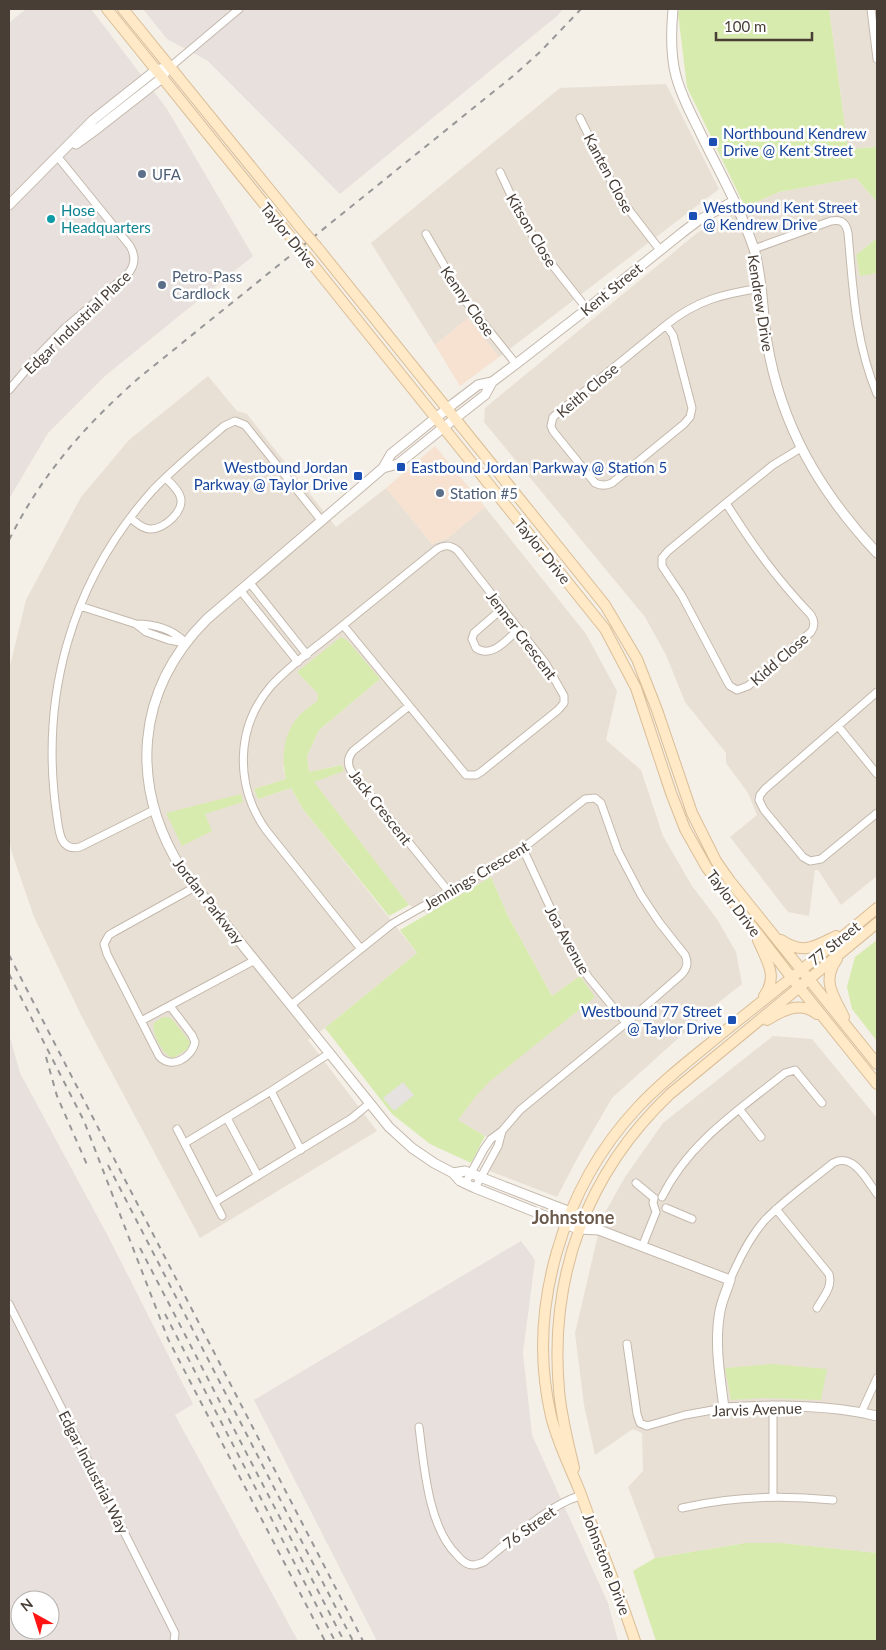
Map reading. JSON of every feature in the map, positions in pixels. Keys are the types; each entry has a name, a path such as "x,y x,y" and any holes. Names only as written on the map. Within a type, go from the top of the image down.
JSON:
{"main road":[{"name":"Taylor Drive","path":"107,9 605,629 636,688 671,793 685,828 707,868 791,978 877,1084"},
{"name":"Taylor Drive","path":"123,9 599,597 621,629 644,675 682,785 703,838 716,861 877,1064"},
{"name":"77 Street","path":"791,978 877,908"},
{"name":"77 Street","path":"799,987 877,923"},
{"path":"774,936 790,946 802,950 855,927"},
{"path":"753,928 772,979 767,992 757,1005"},
{"path":"849,946 831,968 828,980 852,1033"},
{"name":"Johnstone Drive","path":"636,1641 567,1464 551,1415 545,1368 544,1318 551,1271 566,1224 583,1186 603,1152 638,1108 674,1074 791,978"},
{"name":"Johnstone Drive","path":"579,1491 564,1423 557,1360 557,1327 560,1303 578,1228 596,1189 613,1159 643,1121 675,1089 799,987"},
{"path":"742,1034 776,1014 799,1007 812,1010 826,1020"}],"street":[{"path":"9,205 93,120 170,67 239,9"},
{"name":"Kendrew Drive","path":"673,9 671,42 676,76 687,105 734,201 754,249 773,373 787,416 801,448 829,497 851,525 877,553"},
{"path":"871,9 877,59"},
{"name":"Kanten Close","path":"580,118 619,197 660,250"},
{"name":"Edgar Industrial Place","path":"9,390 50,343 127,275 134,264 134,255 130,246 57,156"},
{"name":"Kitson Close","path":"500,172 515,204 542,252 587,309"},
{"name":"Kent Street","path":"437,418 478,385 492,382 516,364 699,220 734,201"},
{"path":"754,249 831,221 840,220 846,224 860,342 877,394"},
{"name":"Kenny Close","path":"426,234 463,298 516,364"},
{"name":"Keith Close","path":"666,324 674,335 692,408 690,417 612,483 599,485 553,431 551,426 553,417 666,324 679,314 704,301 730,293 761,288"},
{"name":"Kent Street","path":"444,428 485,395 492,382"},
{"name":"Jordan Parkway","path":"437,418 391,454 383,468 207,618 185,642 173,661 153,704 149,722 147,760 150,792 154,810 169,849 195,887 389,1127 412,1148 453,1173 465,1184 566,1224 578,1228 599,1230"},
{"path":"154,810 80,848 73,849 67,846 60,838 53,788 52,726 57,685 63,659 80,606 110,546 130,518 166,478 229,422 240,422 248,429 321,520"},
{"name":"Jordan Parkway","path":"383,468 398,464 444,428"},
{"name":"Kidd Close","path":"726,503 758,554 811,615 814,622 813,629 804,637 748,686 737,690 730,686 682,596 662,566 663,556 726,503 773,466 801,448"},
{"path":"130,518 143,528 154,529 166,523 176,514 182,502 181,496 166,478"},
{"name":"Jenner Crescent","path":"343,625 466,775 476,775 481,772 558,710 564,700 563,693 546,664 458,551 445,545 437,549 343,625 271,686 251,718 243,750 245,786 260,822 361,949"},
{"path":"250,583 307,655"},
{"path":"240,590 298,662"},
{"path":"80,606 136,624 150,624 170,631 185,642"},
{"path":"503,608 472,635 473,644 476,648 485,653 494,651 519,629"},
{"path":"877,692 762,792 759,798 759,803 803,857 810,861 821,859 877,813"},
{"name":"Jack Crescent","path":"409,706 353,751 349,757 348,764 351,771 449,892"},
{"path":"838,726 877,774"},
{"name":"Jennings Crescent","path":"291,1005 392,924 523,849 585,799 595,798 601,803 618,851 641,895 688,961 687,968 626,1023 520,1110 484,1148 465,1184"},
{"name":"Joa Avenue","path":"523,849 576,959 626,1023"},
{"path":"170,1006 195,1042 191,1053 178,1061 168,1063 161,1058 141,1021 104,948 105,940 114,932 195,887"},
{"path":"141,1021 255,960"},
{"path":"185,1144 271,1092 330,1053"},
{"path":"662,1197 680,1167 704,1139 785,1073 795,1070 822,1103"},
{"path":"271,1092 301,1150"},
{"path":"215,1202 352,1118 370,1103"},
{"path":"740,1110 761,1137"},
{"path":"227,1118 258,1176"},
{"path":"177,1129 222,1216"},
{"name":"Jennings Crescent","path":"475,1188 498,1146 502,1131"},
{"path":"724,1408 718,1364 717,1336 720,1310 730,1280 754,1234 776,1209 838,1160 847,1160 854,1165 877,1194"},
{"name":"Jordan Parkway","path":"453,1173 465,1171 583,1218 599,1230"},
{"path":"636,1183 654,1198 662,1197"},
{"path":"662,1197 666,1202 666,1208"},
{"path":"642,1247 656,1212 653,1203 654,1198"},
{"path":"656,1212 661,1212 666,1208"},
{"path":"666,1208 692,1219"},
{"path":"776,1209 829,1274 829,1288 817,1308"},
{"path":"599,1230 730,1280"},
{"name":"Edgar Industrial Way","path":"9,1304 175,1633 174,1641"},
{"name":"Jarvis Avenue","path":"627,1344 639,1422 647,1426 685,1415 724,1408 773,1406 823,1408 877,1416"},
{"path":"861,1413 877,1378"},
{"path":"773,1406 774,1497"},
{"name":"76 Street","path":"419,1427 424,1472 442,1535 464,1562 474,1565 481,1563 529,1525 579,1491"},
{"path":"682,1508 710,1502 774,1497 833,1500"}],"shaded area":[{"path":"26,9 91,9 167,109 253,256 105,376 48,433 9,499 9,23"},
{"path":"143,9 563,9 557,16 340,194 208,61 167,39"},
{"path":"829,9 877,9 877,147 848,149"},
{"path":"666,84 719,189 499,357 468,318 435,345 371,243 560,88"},
{"path":"856,178 877,202 877,238 856,255 860,275 877,273 877,876 841,905 818,870 815,870 809,916 788,912 730,837 757,815 748,793 726,763 726,753 685,702 666,655 645,617 484,422 485,408 697,233 745,207 779,192"},
{"path":"468,318 499,357 460,386 435,345"},
{"path":"208,376 237,411 247,414 336,527 386,488 432,544 448,538 485,507 586,634 617,691 606,740 641,770 663,836 692,886 717,919 736,952 742,984 714,1006 612,1098 557,1197 487,1170 503,1143 485,1136 457,1120 476,1095 580,976 552,996 508,916 491,877 428,914 409,905 313,782 344,770 341,765 309,772 307,756 319,730 380,679 297,672 318,694 317,701 297,718 283,768 286,779 254,789 258,799 291,788 302,808 417,953 308,1040 377,1131 200,1238 81,1015 34,917 11,850 9,836 9,670 26,600 81,497 129,440"},
{"path":"435,446 485,507 448,538 432,544 386,488"},
{"path":"9,1034 20,1073 110,1240 193,1404 175,1415 298,1641 9,1641"},
{"path":"773,1036 812,1039 877,1118 877,1553 781,1543 746,1543 655,1558 628,1487 643,1471 642,1433 633,1429 595,1455 584,1405 575,1333 602,1218 625,1177 663,1123"},
{"path":"403,1082 414,1095 394,1111 383,1098"},
{"path":"521,1241 535,1260 523,1353 532,1435 608,1603 618,1641 377,1641 254,1400"}],"green space":[{"path":"680,9 829,9 848,149 877,147 877,202 856,178 779,192 745,207 687,87 678,13"},
{"path":"877,238 877,273 860,276 856,255"},
{"path":"341,637 347,640 380,679 319,730 307,756 309,772 342,765 344,771 314,782 409,905 389,916 302,808 291,788 258,799 254,789 286,779 284,747 289,731 300,715 317,701 318,694 297,672"},
{"path":"241,794 243,802 205,814 212,831 182,846 166,813"},
{"path":"491,877 508,916 552,996 580,976 595,997 489,1082 458,1120 485,1136 471,1163 430,1144 392,1114 325,1028 417,953 400,930"},
{"path":"877,940 877,1041 852,1009 847,987 855,957"},
{"path":"163,1017 172,1019 190,1042 188,1049 173,1058 165,1053 154,1032 154,1023"},
{"path":"772,1364 827,1369 821,1400 765,1398 731,1400 725,1368"},
{"path":"746,1543 781,1543 877,1553 877,1641 656,1641 633,1571 655,1558"}],"railway":[{"path":"9,540 50,472 83,432 120,395 513,76 541,51 581,9"},
{"path":"9,955 363,1641"},
{"path":"9,974 84,1121 168,1339 325,1641"},
{"path":"46,1057 57,1096 88,1167"},
{"path":"108,1165 353,1641"},
{"path":"140,1248 344,1641"},
{"path":"165,1314 335,1641"}],"place":[{"name":"Northbound Kendrew Drive @ Kent Street","path":"713,142"},
{"name":"UFA","path":"142,174"},
{"name":"Westbound Kent Street @ Kendrew Drive","path":"693,216"},
{"name":"Hose Headquarters","path":"51,219"},
{"name":"Petro-Pass Cardlock","path":"162,285"},
{"name":"Eastbound Jordan Parkway @ Station 5","path":"401,467"},
{"name":"Westbound Jordan Parkway @ Taylor Drive","path":"358,476"},
{"name":"Station #5","path":"440,493"},
{"name":"Westbound 77 Street @ Taylor Drive","path":"732,1020"}],"district":[{"name":"Johnstone","path":"573,1217"}]}
